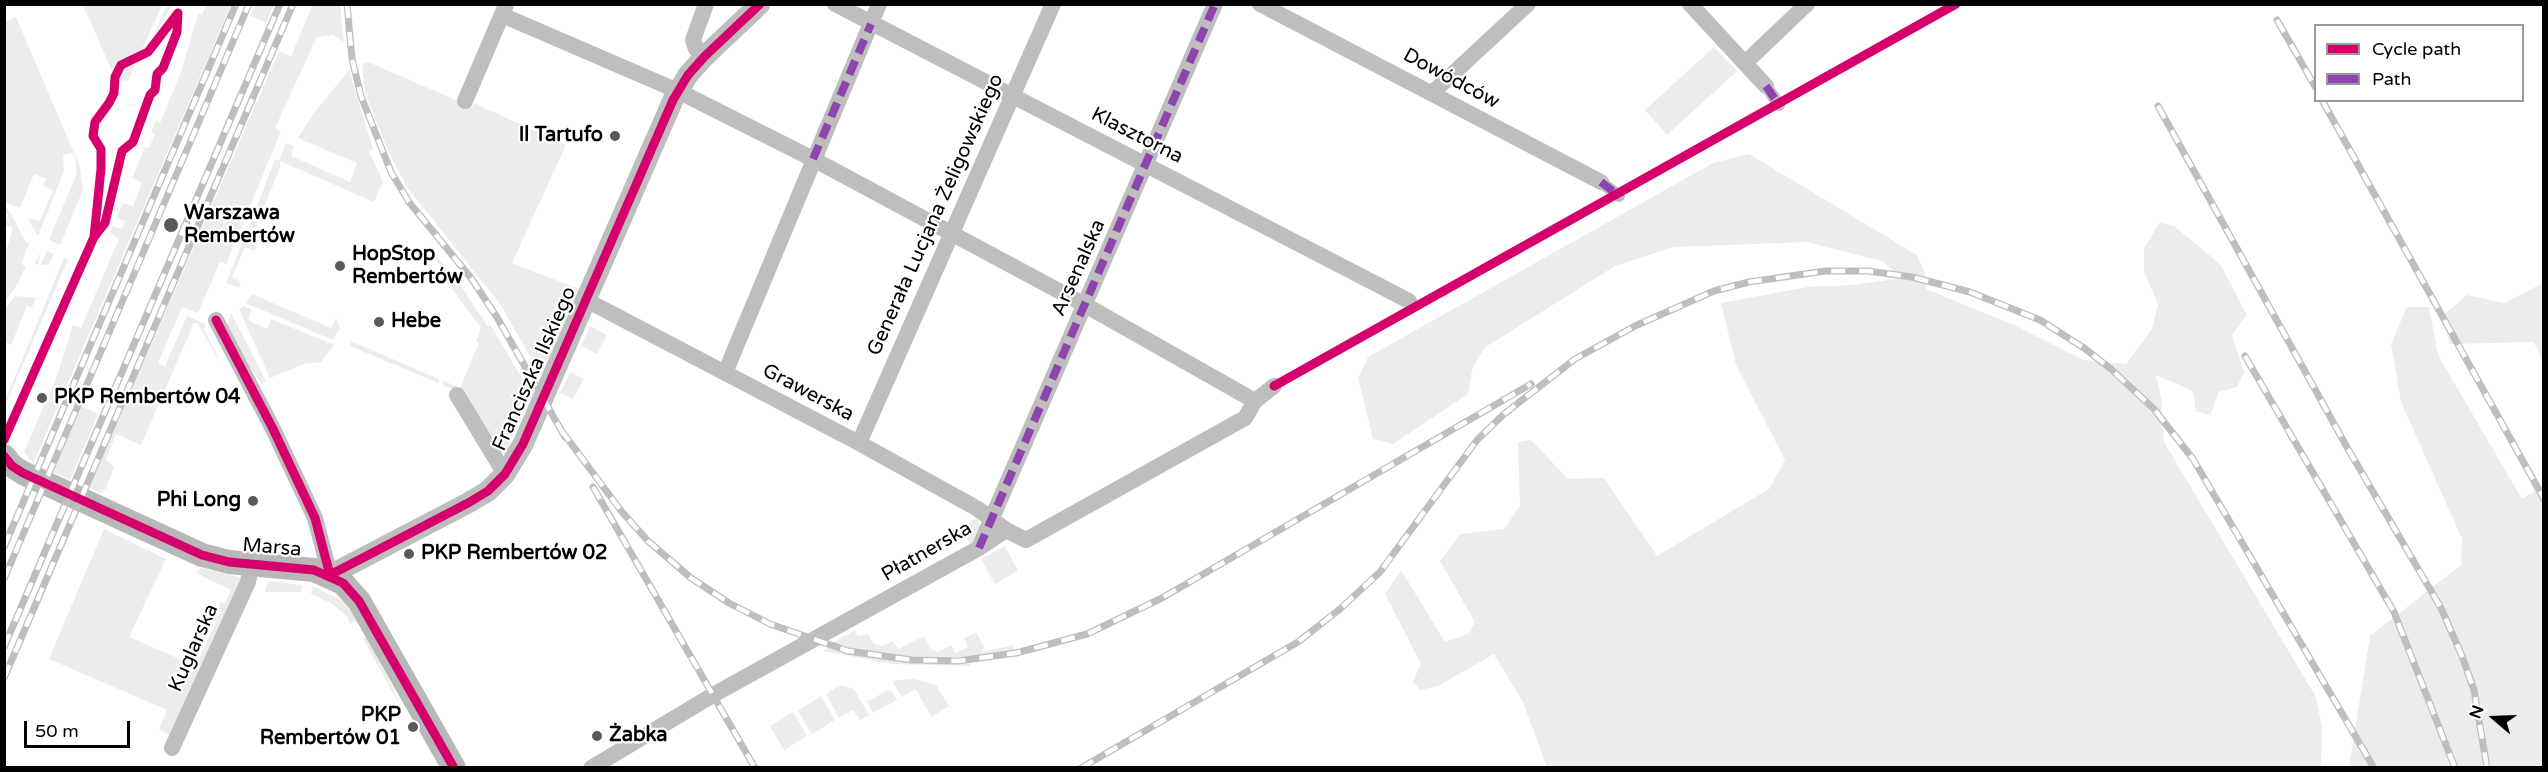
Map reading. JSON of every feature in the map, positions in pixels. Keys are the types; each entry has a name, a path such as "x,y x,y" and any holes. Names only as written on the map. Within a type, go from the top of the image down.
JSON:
{"main road":[{"name":"Marsa","path":"4,456 12,466 23,473 185,548 218,560 251,565 301,568 330,575 348,586 359,601 454,768"}],"street":[{"path":"705,56 696,49 693,40 706,4"},
{"name":"Franciszka Ilskiego","path":"330,575 468,503 488,491 505,474 523,444 678,91 705,56 760,4"},
{"name":"Klasztorna","path":"835,4 1414,303"},
{"path":"724,373 879,4"},
{"name":"Generała Lucjana Żeligowskiego","path":"859,443 1053,4"},
{"name":"Arsenalska","path":"979,548 1215,4"},
{"name":"Dowódców","path":"1260,4 1601,182 1619,195"},
{"path":"1432,93 1528,4"},
{"path":"1690,4 1766,86 1779,105"},
{"path":"1745,63 1807,4"},
{"path":"465,101 504,10 678,91 813,159 1085,305 1255,401"},
{"name":"Grawerska","path":"586,300 859,443 991,517 1006,530"},
{"path":"216,320 273,429 315,518 330,575"},
{"path":"1006,530 1029,540 1245,418 1255,401 1274,386"},
{"path":"457,395 505,474"},
{"name":"Płatnerska","path":"591,768 713,695 979,548 1006,530"},
{"name":"Kuglarska","path":"172,748 247,585 251,565"}],"shaded area":[{"path":"255,4 274,5 266,23 250,16"},
{"path":"313,4 340,5 344,42 333,35 317,37 275,128 281,131 226,264 220,262 198,313 182,307 158,363 165,366 187,316 206,324 204,329 223,367 197,323 194,323 141,445 116,434 106,459 114,468 106,488 101,493 89,488 279,51 291,56"},
{"path":"83,5 162,5 128,81 116,80"},
{"path":"167,5 173,5 153,37"},
{"path":"206,5 231,5 33,464 24,452 57,376 73,325 81,328 119,239 110,233 113,226 122,229 125,221 117,218 123,203 133,206 142,183 132,178 145,147 149,148 155,134 151,132 156,121 160,123 181,72 198,14 202,15"},
{"path":"16,17 80,167 83,190 60,245 49,240 77,173 74,153 63,155 64,171 38,236 29,221 30,218 40,221 53,190 43,186 46,179 34,174 20,208 5,202 5,22"},
{"path":"1714,47 1737,71 1667,135 1645,110"},
{"path":"368,62 472,107 474,103 566,145 512,263 579,289 541,375 500,304 407,187 388,151 365,93 362,64"},
{"path":"349,70 373,149 369,151 383,182 374,202 280,161 280,168 257,223 255,251 245,247 232,277 241,282 239,288 226,283 275,160 279,160 286,143 294,146 291,156 350,182 357,163 298,138 313,114"},
{"path":"1749,154 1917,255 1925,273 1926,289 2014,325 2083,360 2126,364 2152,329 2158,304 2144,272 2144,248 2160,222 2174,226 2220,264 2247,315 2232,335 2244,372 2237,387 2219,392 2210,415 2196,411 2193,391 2156,375 2161,397 2164,442 2316,697 2322,728 2321,767 1547,767 1523,702 1494,654 1438,686 1420,690 1413,681 1421,664 1385,594 1401,570 1445,642 1468,634 1475,622 1440,561 1460,534 1504,529 1520,506 1518,442 1531,440 1568,479 1604,478 1657,556 1769,489 1785,460 1736,365 1721,303 1808,287 1853,285 1902,278 1882,261 1807,242 1674,247 1615,266 1484,348 1472,370 1468,394 1393,444 1373,439 1358,378 1368,357 1713,163"},
{"path":"5,208 9,210 25,241 29,244 21,264 26,266 16,287 5,301 5,254 13,228 5,225 8,215"},
{"path":"424,241 459,283 488,327 490,324 527,387 534,390 507,450 498,449 459,392 443,385 444,381 460,388 479,343 476,341 481,328 438,270 441,267"},
{"path":"42,249 38,263 41,264 47,251 54,254 49,265 35,264"},
{"path":"64,258 68,260 5,406 5,401"},
{"path":"2543,283 2543,363 2534,342 2450,344 2442,316 2467,295 2504,303"},
{"path":"252,294 331,328 336,318 340,328 333,340 246,303"},
{"path":"15,296 36,298 32,307 27,306 11,345 5,342 5,309"},
{"path":"244,306 252,310 248,320 267,329 271,319 334,345 321,362 304,364 270,378 239,309"},
{"path":"2407,307 2429,307 2438,355 2522,499 2543,485 2543,767 2349,767 2370,636 2461,565 2462,539 2401,402 2391,344"},
{"path":"231,313 266,381 262,384 240,354 227,326"},
{"path":"590,326 607,335 597,354 581,346"},
{"path":"351,341 439,379 438,383 350,346"},
{"path":"570,372 584,379 573,399 560,393"},
{"path":"81,406 98,414 70,480 52,472"},
{"path":"978,518 980,530 971,546 964,532 971,520"},
{"path":"104,529 166,559 129,637 196,666 216,622 213,617 220,614 220,602 225,603 231,590 196,573 201,568 243,578 171,735 159,729 167,710 49,659"},
{"path":"1005,546 1018,571 995,584 981,559"},
{"path":"268,581 302,585 301,592 265,592"},
{"path":"313,586 344,602 357,620 350,624 347,616 331,603 311,594"},
{"path":"855,630 858,636 868,634 874,644 882,646 893,641 898,649 924,636 930,649 938,652 951,645 955,653 968,647 964,639 976,632 984,647 982,652 1014,645 1015,650 982,656 932,659 886,656 831,644"},
{"path":"366,637 394,689 399,704 363,639"},
{"path":"828,648 919,664 970,663 970,666 891,664 823,651"},
{"path":"913,679 936,685 949,706 931,717 916,689 902,697 892,681"},
{"path":"840,685 854,689 869,715 860,720 853,710 839,718 826,694"},
{"path":"890,689 897,700 873,713 867,702"},
{"path":"821,696 835,720 812,734 798,711"},
{"path":"793,712 807,736 784,750 770,726"}],"railway":[{"path":"4,547 236,4"},
{"path":"4,579 249,4"},
{"path":"4,647 280,4"},
{"path":"4,678 293,4"},
{"path":"347,4 352,59 361,96 391,172 409,202 471,278 498,319 565,437"},
{"path":"2277,20 2314,85"},
{"path":"2323,102 2544,499"},
{"path":"2158,106 2348,449 2441,608 2474,690 2487,768"},
{"path":"1081,768 1298,642 1340,609 1380,572 1477,440 1504,414 1575,359 1635,326 1714,291 1749,282 1825,271 1868,271 1912,277 1970,292 2040,320 2084,348 2111,369 2154,409 2193,459 2374,768"},
{"path":"2245,356 2394,612 2455,768"},
{"path":"561,430 622,512 648,541 691,578 729,603 770,624 848,651 912,660 958,661 1016,653 1087,634 1162,598 1531,384"},
{"path":"593,487 755,768"}],"marked path":[{"path":"979,548 1215,4"},
{"path":"813,159 871,24"},
{"path":"1766,86 1779,105"},
{"path":"1601,182 1619,196"}],"cycle path":[{"path":"330,575 468,503 488,491 505,474 523,444 673,100 688,75 705,56 760,4"},
{"path":"1274,386 1956,4"},
{"path":"94,237 101,169 101,149 93,136 95,122 114,93 115,77 121,65 148,52 178,13"},
{"path":"4,440 94,237 105,223 122,151 133,142 150,95 155,90 157,74 163,68 177,32 178,13"},
{"path":"216,320 273,429 315,518 330,575"},
{"path":"4,456 12,466 23,473 202,555 229,562 314,570 343,583 359,601 454,768"}],"place":[{"name":"Il Tartufo","path":"615,136"},
{"name":"Warszawa Rembertów","path":"171,225"},
{"name":"HopStop Rembertów","path":"340,266"},
{"name":"Hebe","path":"379,322"},
{"name":"PKP Rembertów 04","path":"42,398"},
{"name":"Phi Long","path":"253,501"},
{"name":"PKP Rembertów 02","path":"409,554"},
{"name":"PKP Rembertów 01","path":"413,727"},
{"name":"Żabka","path":"597,736"}]}
